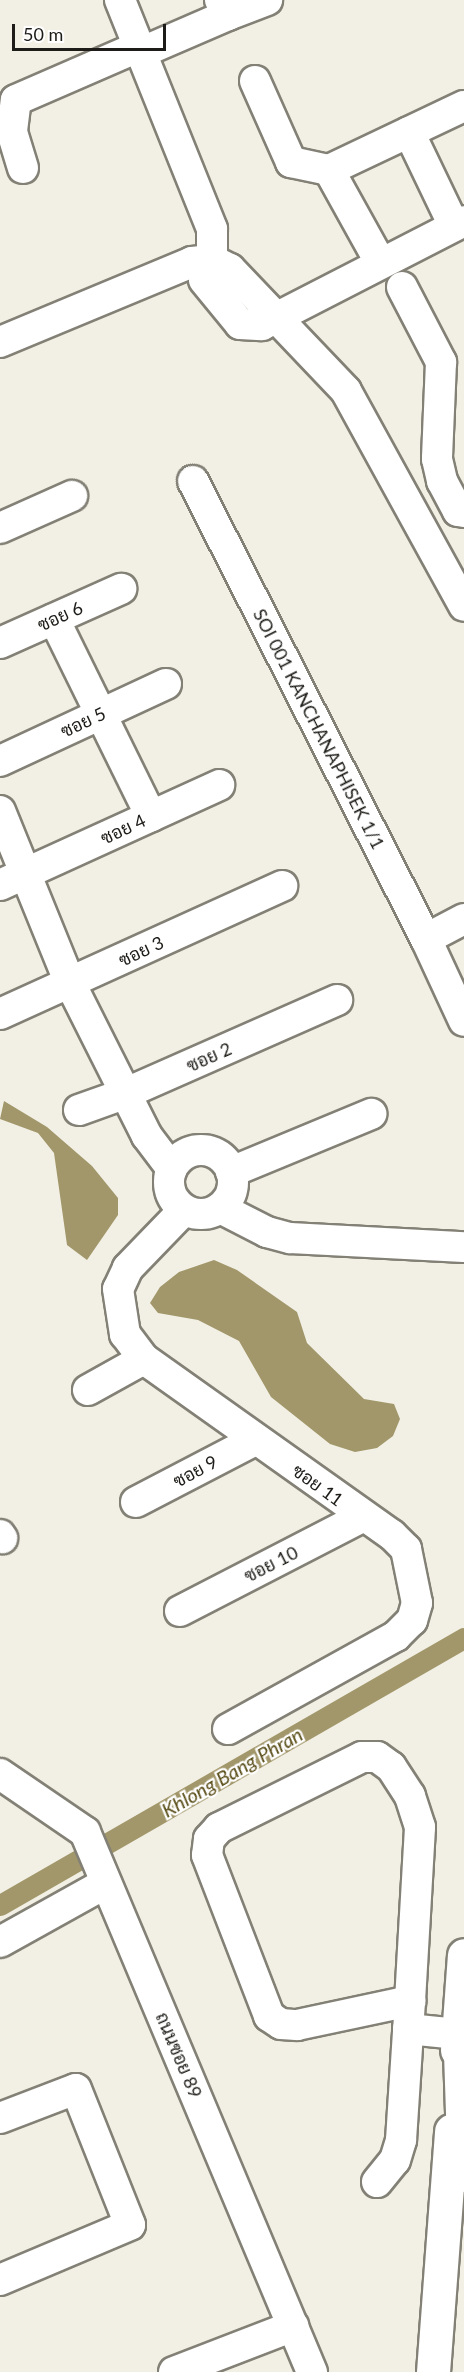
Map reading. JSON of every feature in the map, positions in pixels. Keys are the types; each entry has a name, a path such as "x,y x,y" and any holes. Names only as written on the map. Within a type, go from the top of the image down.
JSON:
{"main road":[{"path":"433,2372 464,1955"},
{"path":"459,2028 464,2175"}],"street":[{"path":"120,0 212,229 208,270"},
{"path":"23,168 12,131 16,100 139,50 224,8 267,0"},
{"path":"255,81 291,162 329,170 464,106"},
{"path":"280,319 380,262 459,224 410,132"},
{"path":"329,170 380,262"},
{"path":"0,342 192,262 208,270 230,269 346,391 464,606"},
{"path":"402,287 452,357 437,459 442,481 461,511 420,525"},
{"name":"SOI 001 KANCHANAPHISEK 1/1","path":"193,481 426,939 464,1021"},
{"path":"0,528 72,496"},
{"name":"ซอย 6","path":"0,643 121,589"},
{"path":"54,618 152,816"},
{"name":"ซอย 5","path":"0,761 166,684"},
{"name":"ซอย 4","path":"0,885 219,785"},
{"path":"0,811 28,873 70,983 124,1094 172,1169 172,1196 184,1210 202,1214 227,1192 371,1114"},
{"name":"ซอย 3","path":"0,1014 282,886"},
{"path":"426,939 464,919"},
{"name":"ซอย 2","path":"79,1110 124,1094 338,1000"},
{"path":"172,1169 187,1153 208,1151 226,1162 227,1192 279,1236 464,1247"},
{"path":"227,1192 284,1218 464,1228"},
{"name":"ซอย 11","path":"184,1210 128,1268 118,1289 126,1334 144,1359 406,1549 417,1603 412,1620 396,1636 228,1729"},
{"path":"88,1390 144,1359"},
{"name":"ซอย 9","path":"136,1502 255,1440"},
{"name":"ซอย 10","path":"180,1611 362,1517"},
{"path":"377,2182 395,2160 401,2140 409,2015 420,1827 410,1796 391,1767 377,1757 362,1757 219,1828 209,1839 207,1855 269,2016 281,2024 297,2025 409,2015 459,2028"},
{"name":"ถนนซอย 89","path":"0,1774 85,1832 312,2372"},
{"path":"0,1942 106,1880"},
{"path":"0,2118 76,2089 130,2225 0,2280"},
{"path":"174,2372 293,2326"}],"shaded area":[{"path":"4,1101 47,1127 92,1166 118,1198 118,1215 87,1260 67,1245 54,1153 38,1133 0,1119"},
{"path":"214,1260 237,1270 297,1312 307,1343 364,1399 394,1404 400,1419 393,1436 377,1448 355,1452 330,1444 271,1397 239,1341 198,1320 158,1313 150,1303 160,1287 179,1272"}],"waterway":[{"name":"Khlong Bang Phran","path":"0,1905 464,1638"}]}
